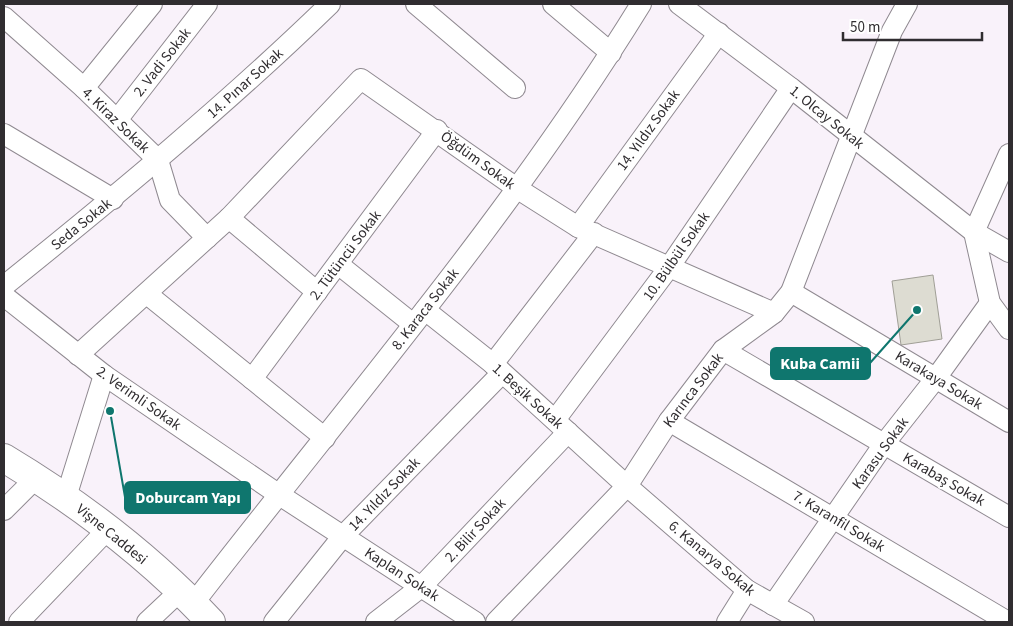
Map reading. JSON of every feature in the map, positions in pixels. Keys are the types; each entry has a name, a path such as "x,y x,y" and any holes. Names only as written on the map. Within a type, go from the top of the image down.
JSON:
{"main road":[{"name":"Vişne Caddesi","path":"4,458 37,477 108,529 195,606"}],"street":[{"path":"84,88 152,4"},
{"name":"2. Vadi Sokak","path":"117,120 207,4"},
{"name":"14. Pınar Sokak","path":"158,160 276,57 330,4"},
{"path":"416,4 515,88"},
{"path":"553,4 611,53"},
{"name":"8. Karaca Sokak","path":"147,622 195,606 278,494 325,438 518,189 611,53 641,4"},
{"name":"1. Olcay Sokak","path":"679,4 719,32 974,232 1009,252"},
{"name":"Karınca Sokak","path":"496,622 627,486 669,421 723,350 774,313 791,292 903,4"},
{"name":"4. Kiraz Sokak","path":"4,17 84,88 158,160 170,200 207,238"},
{"name":"14. Yıldız Sokak","path":"274,622 343,536 498,369 586,230 719,32"},
{"name":"Öğdüm Sokak","path":"78,355 229,218 361,79 437,130 518,189 586,230 774,313"},
{"name":"10. Bülbül Sokak","path":"561,426 791,88"},
{"name":"2. Tütüncü Sokak","path":"252,379 437,130"},
{"path":"4,134 113,199"},
{"path":"1009,154 974,232 990,303 1009,329"},
{"name":"Seda Sokak","path":"4,286 113,199 158,160"},
{"path":"229,218 317,292"},
{"name":"1. Beşik Sokak","path":"338,264 498,369 627,486"},
{"name":"Karakaya Sokak","path":"791,292 1009,422"},
{"path":"146,294 325,438"},
{"name":"2. Verimli Sokak","path":"4,296 104,375 278,494"},
{"name":"Karasu Sokak","path":"773,605 884,444 936,378 990,303"},
{"name":"Karabaş Sokak","path":"723,350 1009,517"},
{"path":"66,497 104,375"},
{"name":"7. Karanfil Sokak","path":"669,421 1008,622"},
{"name":"2. Bilir Sokak","path":"376,622 422,587 561,426"},
{"path":"4,510 37,477"},
{"name":"6. Kanarya Sokak","path":"627,486 747,590 804,622"},
{"name":"Kaplan Sokak","path":"278,494 475,622"},
{"path":"19,622 108,529"},
{"path":"727,622 747,590"}],"building":[{"path":"933,275 942,339 901,345 892,281"}],"place":[{"name":"Kuba Camii","path":"917,310"},
{"name":"Doburcam Yapı","path":"110,411"}]}
